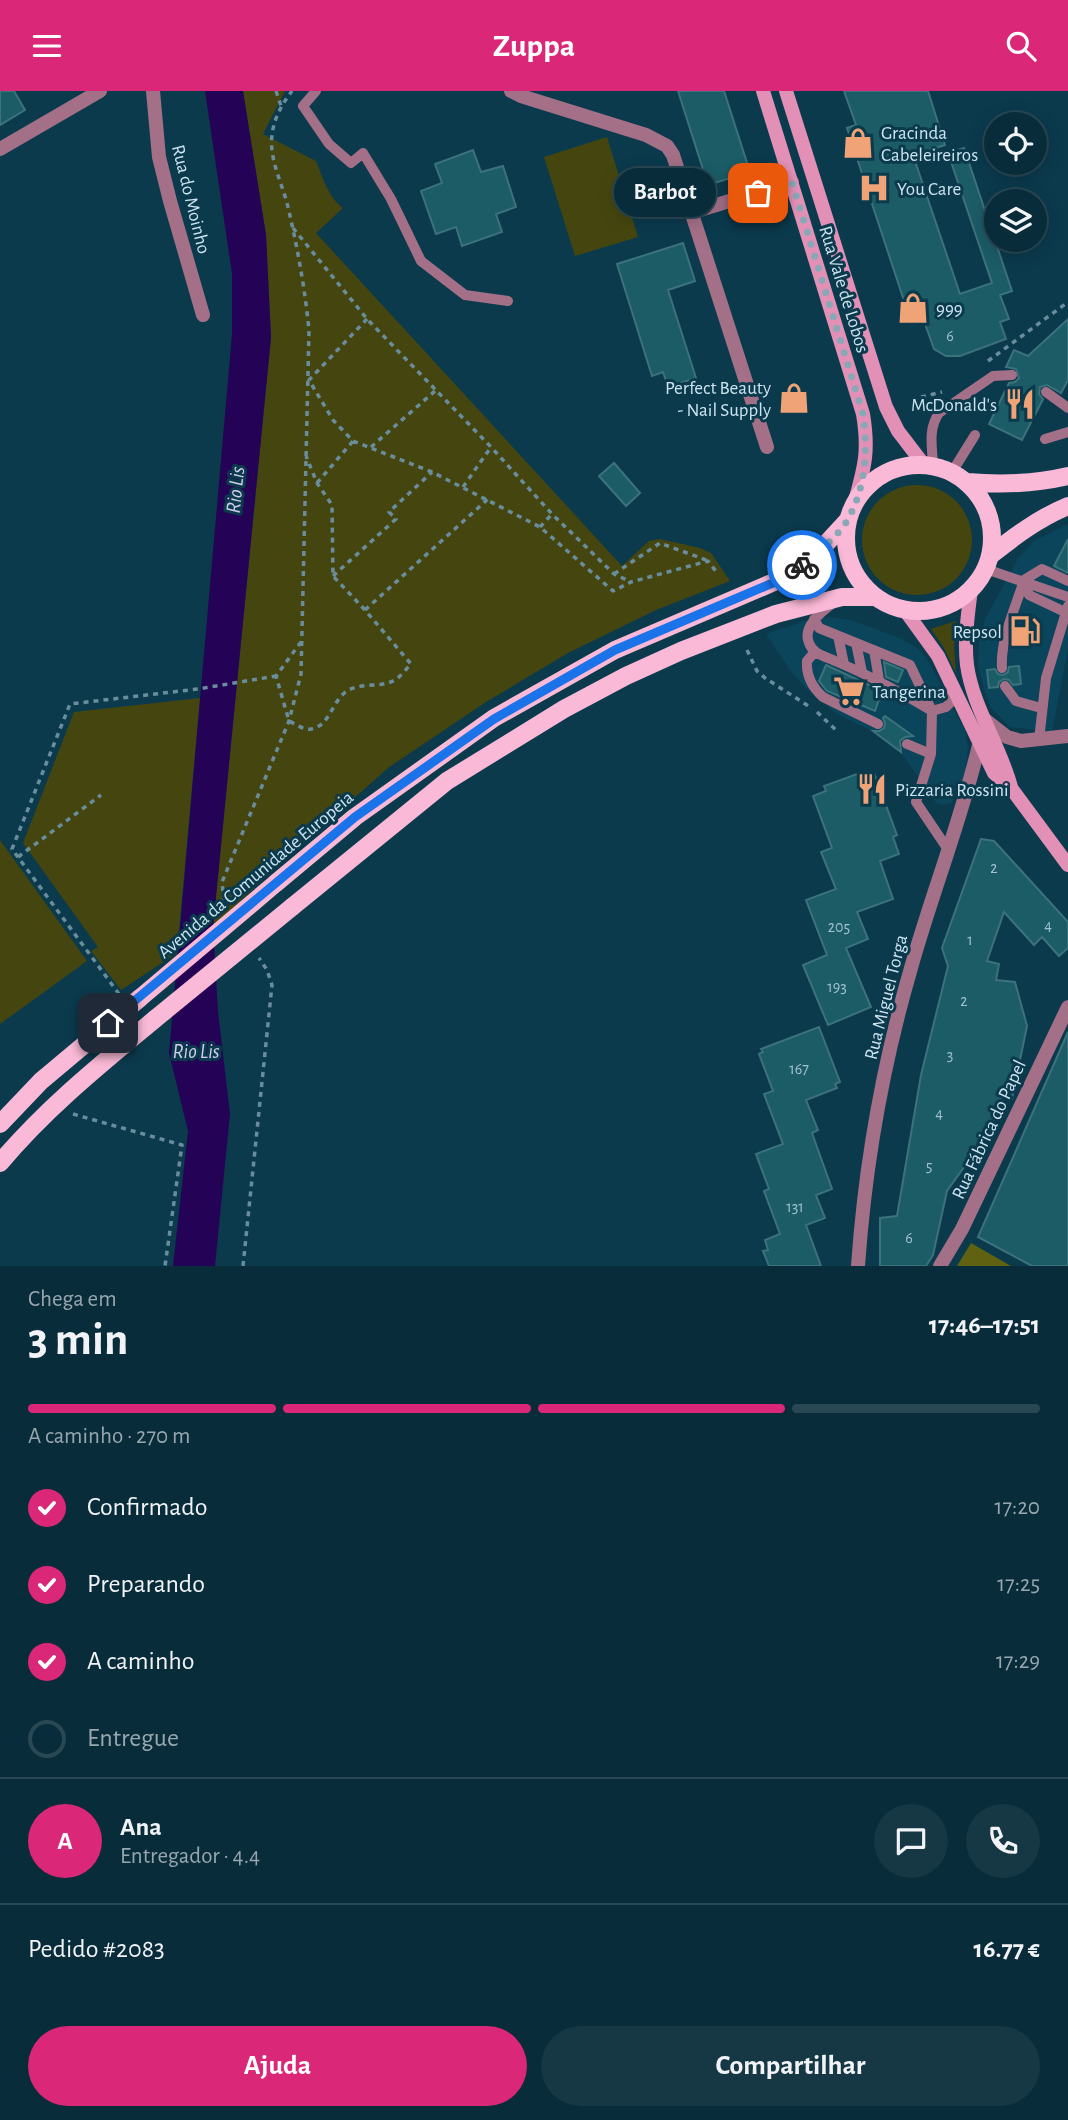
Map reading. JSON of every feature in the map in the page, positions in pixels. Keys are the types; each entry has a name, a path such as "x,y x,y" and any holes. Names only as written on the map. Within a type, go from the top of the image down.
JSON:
{"main road":[{"name":"Rua Vale de Lobos","path":"763,91 863,414 867,442 866,465 855,501"},
{"name":"Rua Vale de Lobos","path":"786,91 886,407 898,431 928,465"},
{"path":"875,597 860,582 849,563 845,542 847,521 855,501 868,485 885,473 904,466 928,465 959,477 998,484 1068,476"},
{"path":"959,477 981,499 990,519 992,541 988,562"},
{"path":"0,1163 52,1108 155,1019 447,781 564,709 681,651 776,614 842,597 875,597 904,609 918,611 940,608 959,599 971,589 988,562 1021,531 1068,506"},
{"name":"Avenida da Comunidade Europeia","path":"0,1123 131,998 355,817 494,719 615,650 775,582 801,566 847,521"},
{"path":"971,589 967,623 967,667 984,719 1004,762 1011,788"},
{"path":"904,609 932,646 994,773 1011,788 1068,865"}],"street":[{"path":"0,149 100,91"},
{"name":"Rua do Moinho","path":"153,91 159,157 203,314"},
{"path":"512,91 646,135 667,146 673,155 767,447"},
{"path":"690,213 792,182"},
{"path":"984,719 1007,737 1021,741 1068,736"},
{"name":"Rua Miguel Torga","path":"858,1266 870,1160 893,1032 979,745"},
{"name":"Rua Fábrica do Papel","path":"940,1266 962,1230 1067,1010"}],"lane":[{"path":"316,91 303,106 329,144 351,163 363,153 391,199 421,261 464,295 508,301"},
{"path":"928,465 931,431 939,413 993,376 1012,375"},
{"path":"1046,392 1068,408"},
{"path":"1045,439 1068,432"},
{"path":"959,477 975,435"},
{"path":"988,562 1068,597"},
{"path":"1002,668 1001,657 1006,637 1024,580 1042,569 1068,581"},
{"path":"1024,580 1029,595 1067,609 1046,678 1039,740"},
{"path":"819,654 811,647 807,634 814,619 842,597"},
{"path":"814,619 819,628 910,666 932,711 931,754 916,802 949,851"},
{"path":"838,636 844,664"},
{"path":"856,643 862,673"},
{"path":"874,650 879,680"},
{"path":"878,724 817,691 808,675 807,661 813,653 879,680 932,711 946,707 952,701 952,686"},
{"path":"1005,686 1016,701 1041,708"},
{"path":"907,744 931,754"}],"path":[{"path":"276,91 281,106"},
{"path":"225,906 222,883 289,721 301,674 309,331 306,295 272,151 271,136 281,106 292,91"},
{"path":"291,225 367,319 552,514 614,574 631,582"},
{"path":"995,357 1068,302"},
{"path":"309,380 367,319"},
{"path":"309,380 333,420 353,441 432,472 540,527 613,591 631,582 708,561"},
{"path":"371,447 435,390"},
{"path":"317,483 353,441"},
{"path":"463,487 491,447"},
{"path":"276,676 289,721 306,729 313,729 321,725 345,692 366,684 394,681 411,664 332,576 332,505 317,483 306,454"},
{"path":"332,576 396,519 389,512 432,472"},
{"path":"365,610 488,499"},
{"path":"540,527 552,514"},
{"path":"614,574 660,543 708,561 718,574"},
{"path":"131,998 12,849 70,704 198,689 276,676 301,641"},
{"path":"747,650 757,671 815,710 838,732"},
{"path":"18,857 101,795"},
{"path":"243,1266 272,985 267,970 253,948"},
{"path":"52,1108 182,1145 165,1266"}],"shaded area":[{"path":"243,91 285,91 263,134 316,161 330,193 343,208 316,233 622,566 649,541 660,539 711,553 730,581 656,610 568,653 486,702 388,768 213,927 271,338 266,235"},
{"path":"607,137 638,237 575,256 544,157"},
{"path":"917,485 938,489 956,501 968,519 972,540 968,561 956,579 938,591 917,595 896,591 878,579 866,561 862,540 866,519 878,501 896,489"},
{"name":"Repsol","path":"1068,524 1068,649 1052,732 1010,727 991,708 978,665 979,642 985,619 1019,557 1034,541"},
{"path":"829,617 851,620 902,639 917,648 927,659 965,731 968,749 965,775 958,794 951,803 937,804 901,752 873,731 838,715 808,690 791,672 766,634 805,621"},
{"path":"956,621 954,647 956,673 931,629"},
{"path":"200,698 177,953 121,990 91,951 98,947 23,843 74,712"},
{"path":"0,840 87,961 0,1024"},
{"path":"971,1243 1011,1266 957,1266"}],"water":[{"name":"Rio Lis","path":"205,91 243,91 266,235 271,337 213,927 218,1011 230,1114 215,1266 173,1266 188,1131 169,1053 232,334 232,274"}],"building":[{"path":"0,91 14,91 25,110 0,125"},
{"path":"678,91 724,91 750,172 708,185"},
{"path":"844,91 928,91 945,145 913,155 960,294 992,283 948,153 964,148 984,208 984,252 999,252 1012,291 1000,295 1009,319 1000,322 1006,339 960,356 946,356 934,349 924,321 912,325 847,128 856,125"},
{"path":"473,150 481,172 503,166 516,207 496,214 502,232 462,246 456,227 436,234 421,191 442,183 435,164"},
{"path":"683,243 695,281 668,290 696,378 668,387 663,372 652,376 617,264"},
{"name":"McDonald's","path":"1068,319 1068,380 1061,393 1047,385 1040,387 1039,394 1043,399 1022,440 989,424 1009,383 1019,378 1016,369 1006,367 1014,350 1028,356"},
{"path":"614,463 640,493 626,506 599,476"},
{"path":"1068,539 1068,573 1054,566"},
{"path":"884,662 903,670 898,682 886,677"},
{"name":"Tangerina","path":"826,665 882,691 875,711 827,691 819,681"},
{"path":"1019,666 1021,684 1013,685 1004,679 999,682 998,687 989,688 987,670 995,669 998,674 1003,675 1008,672 1009,667"},
{"path":"885,716 913,736 900,741 901,752 873,731 884,728"},
{"path":"874,773 897,835 893,837 899,854 880,861 893,899 857,912 868,939 846,948 871,1007 828,1025 803,965 827,955 806,900 836,889 821,852 832,848 813,796 826,791 824,786 857,774 859,779"},
{"path":"981,839 994,841 1068,922 1068,948 1059,956 1042,937 1034,945 1004,912 987,961 999,964 996,980 1015,982 1027,1026 1012,1099 1001,1098 989,1136 982,1135 978,1156 972,1156 947,1191 933,1255 926,1266 880,1266 880,1218 897,1216 921,1075 948,966 942,948"},
{"path":"819,1027 840,1082 835,1084 837,1088 806,1100 818,1130 812,1133 832,1189 816,1195 825,1218 806,1225 821,1266 769,1266 763,1251 768,1250 765,1240 780,1234 764,1191 769,1189 756,1154 783,1144 764,1094 773,1091 759,1054 763,1052 761,1049"},
{"path":"1068,1032 1068,1266 1032,1266 978,1237"}],"way so far":[{"path":"758,193 792,182 863,414 867,442 866,465 847,521 802,565"}],"place":[{"name":"Gracinda Cabeleireiros","path":"858,143"},
{"name":"You Care","path":"874,188"},
{"name":"Barbot","path":"758,193"},
{"name":"999","path":"913,308"},
{"name":"Perfect Beauty - Nail Supply","path":"794,398"},
{"name":"McDonald's","path":"1020,404"},
{"name":"Repsol","path":"1025,631"},
{"name":"Tangerina","path":"849,691"},
{"name":"Pizzaria Rossini","path":"872,789"}],"route":[{"path":"108,1023 355,817 494,719 615,650 775,582 802,565"}]}
